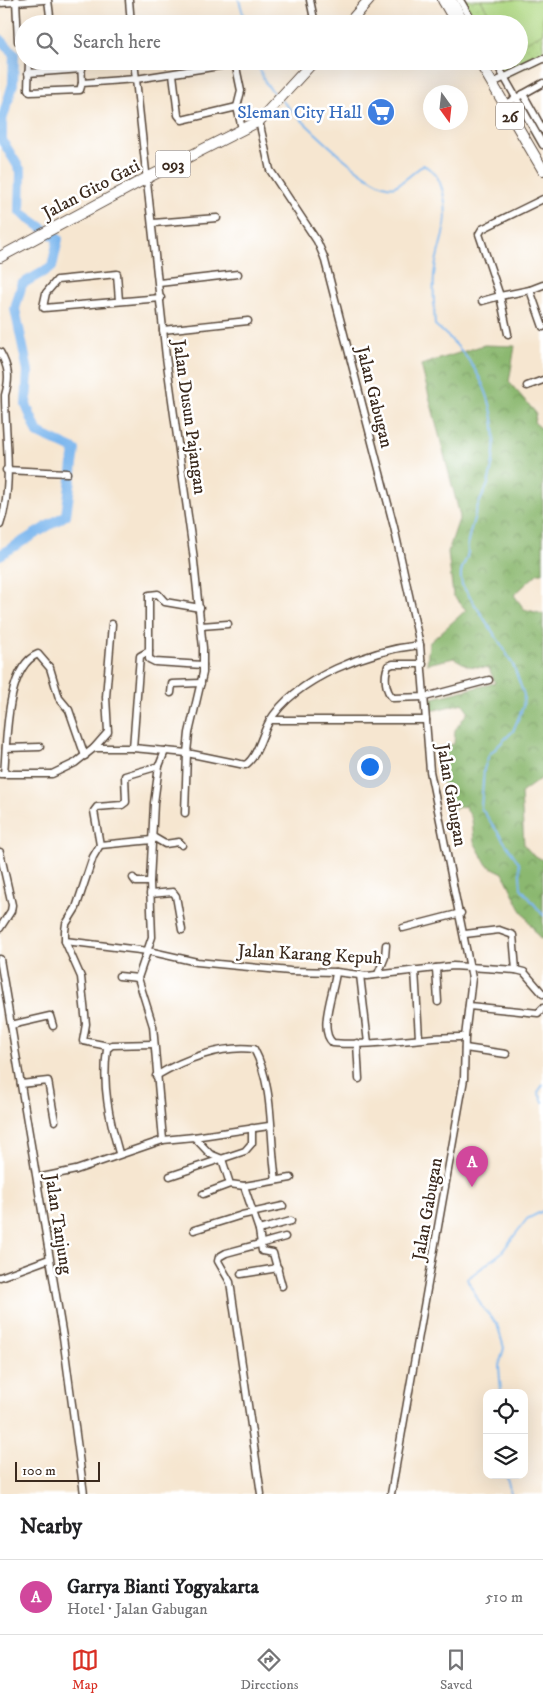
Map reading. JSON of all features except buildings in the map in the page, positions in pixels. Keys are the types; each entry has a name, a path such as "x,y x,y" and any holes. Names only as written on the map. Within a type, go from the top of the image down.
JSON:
{"main road":[{"path":"356,15 369,0"},
{"path":"443,0 452,15"},
{"path":"452,0 460,15"},
{"name":"Jalan Gito Gati","path":"0,257 146,178 259,121 274,108 306,70"},
{"name":"26","path":"484,70 543,170"},
{"name":"26","path":"494,70 513,100 543,157"}],"street":[{"path":"0,4 16,1 46,0 49,15"},
{"path":"129,0 130,15"},
{"path":"310,0 314,15"},
{"path":"460,0 469,15"},
{"path":"16,1 17,15"},
{"path":"528,66 543,59"},
{"path":"68,70 28,73 28,89 30,92 80,90 82,70"},
{"name":"Jalan Dusun Pajangan","path":"135,70 146,178 153,223 163,330 200,608 204,665 189,733 185,813"},
{"path":"82,82 136,79 195,70"},
{"path":"236,70 241,90 237,107 242,128"},
{"path":"498,70 501,79 520,70"},
{"path":"173,74 179,118 186,119 237,107"},
{"path":"543,83 513,100 543,145"},
{"path":"523,94 543,130"},
{"name":"Jalan Gabugan","path":"259,121 270,170 312,234 324,257 394,527 423,664 430,771 471,967 463,1084 391,1494"},
{"path":"508,334 500,296 480,231 543,199"},
{"path":"153,223 217,218"},
{"path":"119,301 117,274 57,280 46,294 43,307 161,298"},
{"path":"159,283 238,274"},
{"path":"482,300 530,290 543,284"},
{"path":"530,290 543,327"},
{"path":"163,330 248,321"},
{"path":"0,352 9,369 9,383 2,395 6,470 5,510 0,525"},
{"path":"527,386 543,380"},
{"path":"6,470 67,473"},
{"path":"200,608 165,602 158,594 149,595 149,659 156,662 204,665"},
{"path":"85,756 70,710 59,698 50,668 38,654 24,664 17,676 2,774 52,774 70,766 85,756 108,732 106,697 112,624"},
{"path":"201,626 228,624"},
{"path":"94,748 133,748 187,753 245,765 252,759 270,720 307,685 337,668 366,656 420,645"},
{"path":"133,748 139,661 144,653 149,652"},
{"path":"423,664 393,664 388,666 386,687 394,698 425,697 489,680"},
{"path":"170,693 172,684 201,683"},
{"path":"270,720 426,720"},
{"path":"6,748 40,747"},
{"path":"163,1140 151,1017 142,996 138,978 152,937 150,882 152,838 159,766 165,751"},
{"path":"153,1044 108,1046 83,1041 86,1024 82,977 65,941 66,924 79,902 89,868 100,845 94,816 97,806 122,805 126,802 125,776 159,766"},
{"path":"100,845 152,838 165,844 179,842 182,845"},
{"path":"0,852 12,905 11,911 0,928"},
{"path":"133,878 136,882 150,882"},
{"path":"150,894 173,892 176,896 182,930"},
{"path":"403,928 461,913"},
{"path":"465,934 500,930 513,935 516,970 524,972 543,994"},
{"name":"Jalan Karang Kepuh","path":"65,941 148,951 197,962 290,971 336,972 360,975 436,968 471,967 516,970"},
{"path":"378,974 385,957 386,945"},
{"name":"Jalan Tanjung","path":"0,959 4,1005 10,1025 21,1084 63,1337 84,1494"},
{"path":"436,968 438,1002"},
{"path":"415,970 419,1038"},
{"path":"336,972 335,987 326,1017 329,1038 333,1043 368,1043 419,1038 465,1037"},
{"path":"360,975 368,1043"},
{"path":"119,976 138,978"},
{"path":"469,1006 525,1013 538,1013 543,1008"},
{"path":"10,1025 50,1016 53,1026"},
{"path":"357,1043 359,1079"},
{"path":"108,1046 104,1070 107,1111 120,1154"},
{"path":"156,1076 173,1066 197,1058 239,1047 254,1049 266,1082 276,1180"},
{"path":"465,1048 506,1054"},
{"path":"21,1084 48,1081 55,1121"},
{"path":"37,1178 76,1170 163,1140 269,1126"},
{"path":"170,1176 245,1151 252,1143 252,1128"},
{"path":"194,1137 210,1154 222,1159 230,1184"},
{"path":"203,1194 230,1184 244,1186 291,1178"},
{"path":"244,1186 260,1230 262,1251 273,1253 282,1286"},
{"path":"194,1230 283,1206"},
{"path":"260,1230 291,1221"},
{"path":"261,1494 239,1331 229,1278 218,1261 219,1257 285,1237"},
{"path":"0,1277 49,1260"},
{"path":"241,1274 278,1268"}],"green space":[{"path":"460,0 543,0 543,58 528,66 528,15 469,15"},
{"path":"481,0 543,0 543,33 528,41 528,15 490,15"},
{"path":"500,70 520,70 504,78"},
{"path":"484,345 515,346 509,382 536,413 534,422 543,430 543,573 538,573 514,595 524,609 543,614 543,777 521,793 524,845 532,854 543,860 543,938 540,939 520,908 503,873 487,865 474,842 472,819 465,806 448,810 436,748 454,744 455,730 468,712 463,703 431,711 429,699 495,683 489,668 468,666 454,658 427,664 429,643 466,610 453,595 448,552 460,516 421,365"}],"waterway":[{"path":"239,0 243,15"},
{"path":"0,39 14,54 13,84 2,120 2,140 21,171 20,212 58,239 52,267 22,284 15,309 28,371 26,405 38,433 75,450 66,515 0,555"},
{"path":"260,70 266,84 277,96"},
{"path":"282,101 319,137 370,178 385,185 395,186 423,165 434,173 442,187 446,215 434,275 435,325 453,341 479,377 493,417 493,461 488,484 477,508 468,541 467,557 461,574 462,585 504,649 514,667 524,695 523,707 513,731 489,755 484,769 481,808 519,863 521,888 543,915"},
{"path":"543,1085 538,1092 543,1102"},
{"path":"501,1389 499,1366 504,1348 497,1324 482,1307 467,1279 501,1253 527,1219 543,1211"},
{"path":"507,1479 511,1494"}],"place":[{"name":"Sleman City Hall","path":"381,112"},
{"name":"Garrya Bianti Yogyakarta","path":"472,1187"}]}
